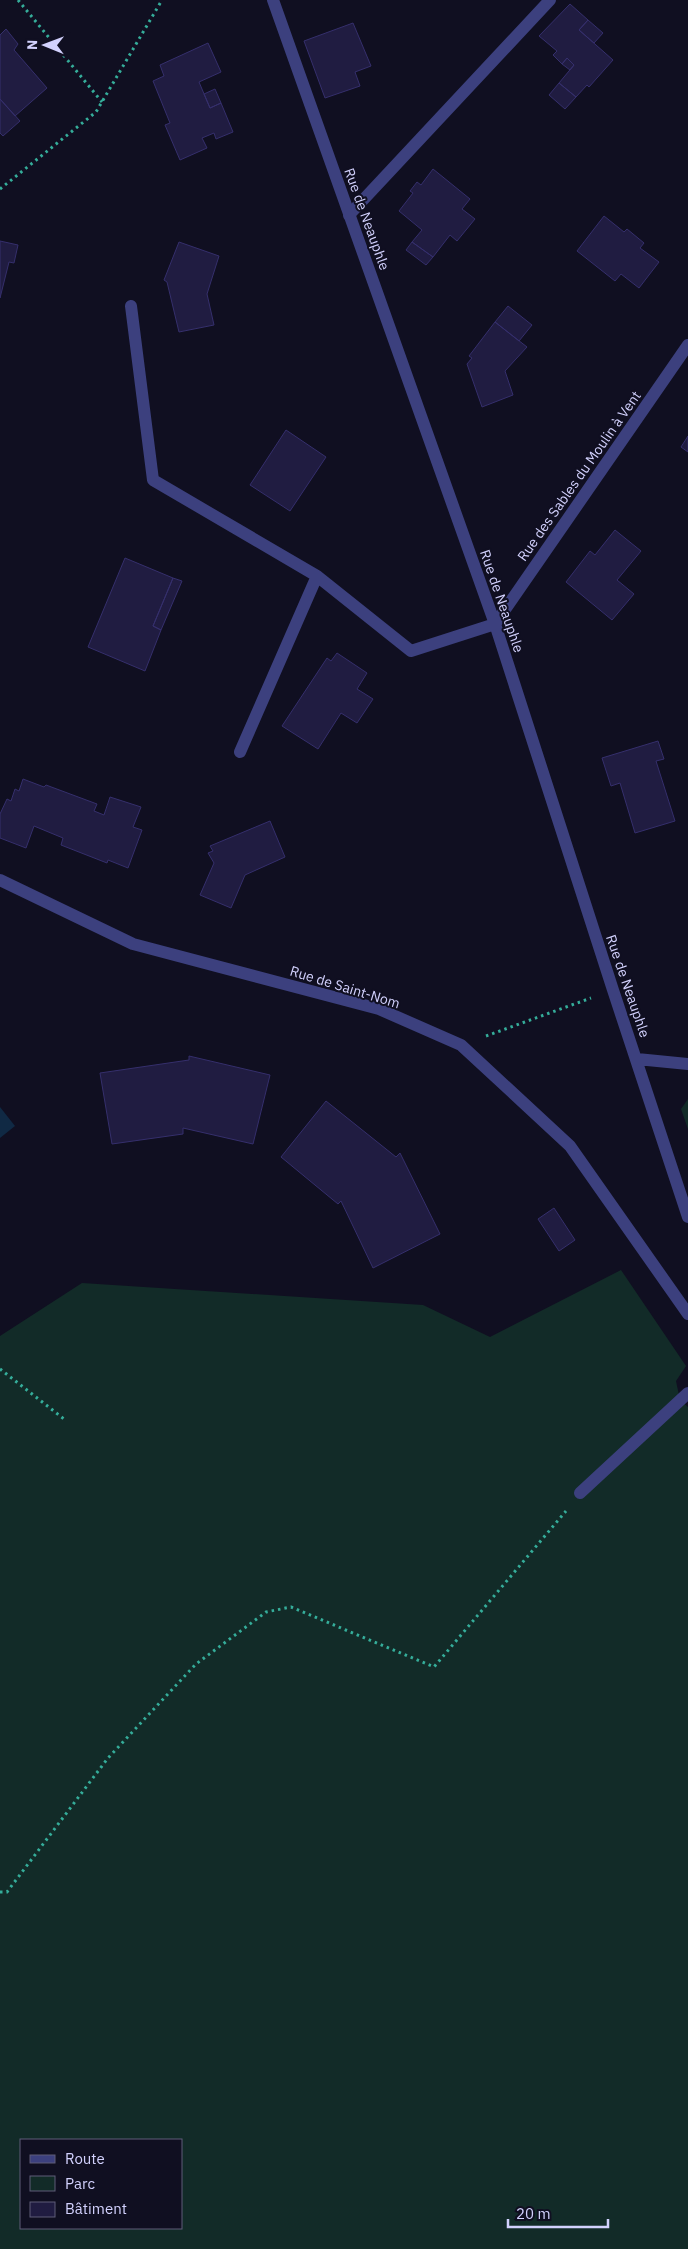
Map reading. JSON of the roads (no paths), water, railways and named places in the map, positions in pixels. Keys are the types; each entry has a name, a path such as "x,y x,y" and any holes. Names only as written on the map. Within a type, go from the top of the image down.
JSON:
{"street":[{"name":"Rue de Neauphle","path":"273,0 495,624 688,1217"},
{"path":"349,215 550,0"},
{"path":"132,306 154,480 317,576 411,651 495,624"},
{"name":"Rue des Sables du Moulin à Vent","path":"495,624 688,345"},
{"path":"240,752 317,576"},
{"name":"Rue de Saint-Nom","path":"0,880 133,944 379,1009 461,1045 570,1146 688,1314"},
{"path":"636,1058 688,1064"},
{"path":"580,1493 688,1393"}],"water":[{"path":"0,1107 15,1126 0,1138"}]}
